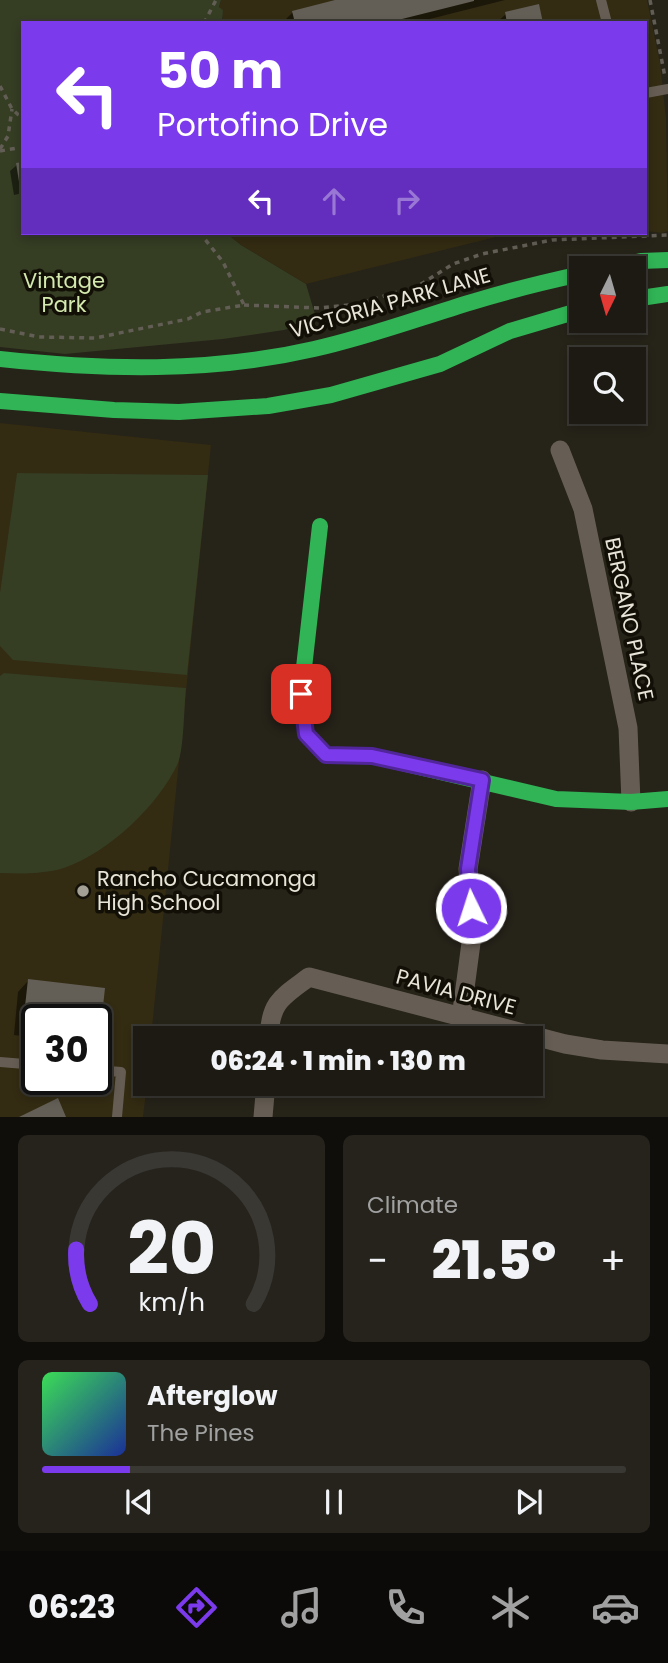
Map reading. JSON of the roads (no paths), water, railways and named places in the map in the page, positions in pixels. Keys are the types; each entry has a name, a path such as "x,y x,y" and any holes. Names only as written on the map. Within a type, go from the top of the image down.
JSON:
{"street":[{"path":"646,261 668,260"},
{"name":"VICTORIA PARK LANE","path":"0,359 129,369 194,367 251,360 311,350 370,335 460,305 569,277"},
{"path":"646,297 668,294"},
{"path":"0,401 179,412 268,406 331,395 428,368 510,331 569,314"},
{"name":"BERGANO PLACE","path":"561,450 583,509 628,728 631,802"},
{"path":"320,526 301,694 306,734 326,755 372,756 556,799 631,802 668,799"},
{"path":"461,1018 473,928 468,869 482,780"},
{"name":"PAVIA DRIVE","path":"269,1026 269,1016 281,998 309,977 565,1044 602,1050 668,1054"},
{"path":"263,1117 265,1096"}],"lane":[{"path":"601,0 606,21"},
{"path":"647,93 667,89"},
{"path":"0,1062 21,1064"},
{"path":"112,1071 121,1072 117,1117"}],"place":[{"name":"Rancho Cucamonga High School","path":"83,891"}],"park label":[{"name":"Vintage Park","path":"64,293"}]}
